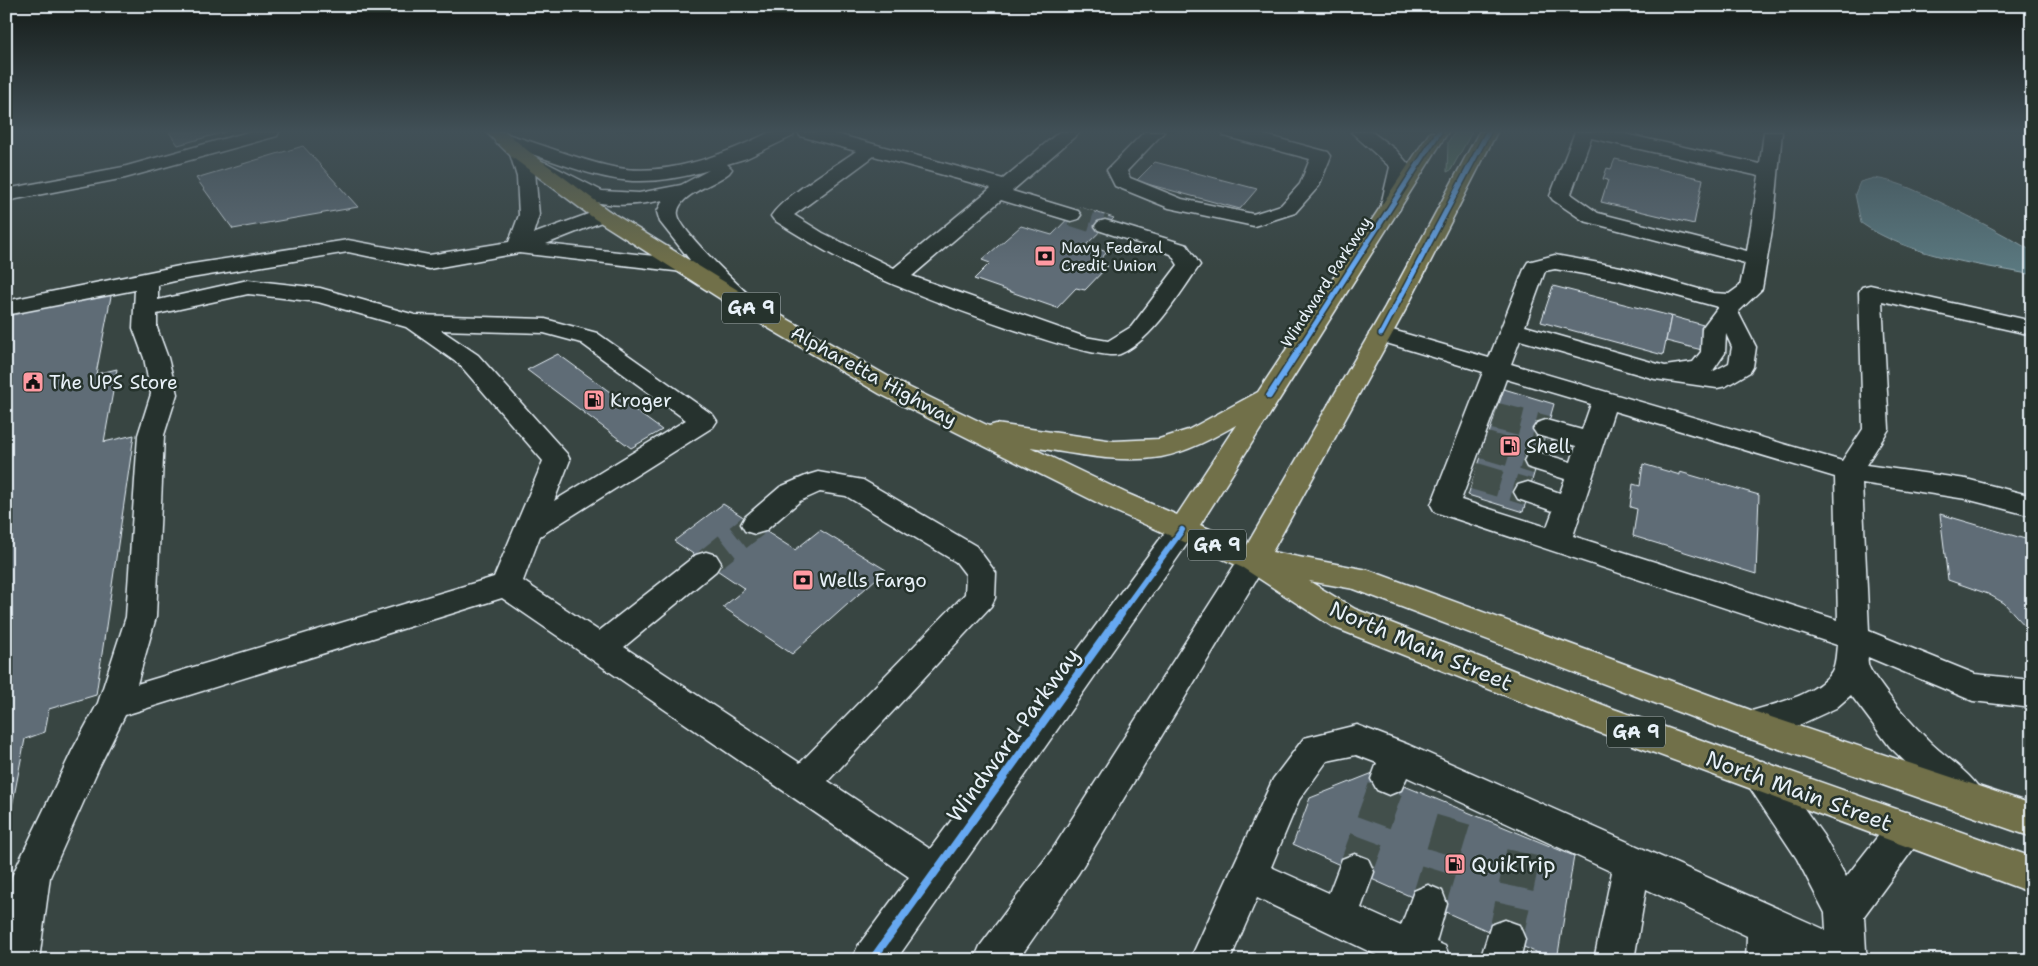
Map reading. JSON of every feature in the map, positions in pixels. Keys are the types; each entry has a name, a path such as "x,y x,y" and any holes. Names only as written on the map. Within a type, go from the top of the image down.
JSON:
{"main road":[{"name":"Alpharetta Highway","path":"552,177 602,215 746,304 889,388 1182,530 1253,560"},
{"name":"Windward Parkway","path":"1182,530 1410,177"},
{"path":"1253,560 1380,334 1464,177"},
{"path":"970,428 1114,450 1161,448 1197,436 1269,396"},
{"name":"North Main Street","path":"1253,560 1357,578 1751,725 2032,821"},
{"name":"North Main Street","path":"1253,560 1344,618 1599,718 2032,875"}],"street":[{"path":"6,195 98,177"},
{"path":"518,247 529,214 527,177"},
{"path":"559,177 598,197 639,199 693,188"},
{"path":"712,177 677,196 668,208 667,216 682,238 746,304"},
{"path":"832,177 797,202 781,216 797,227 896,278 1081,344 1112,349 1139,332 1189,265 1180,250 1105,226"},
{"path":"960,177 1071,215"},
{"path":"896,278 1017,177"},
{"path":"1120,177 1122,182 1176,204 1254,220 1288,209 1309,186 1313,177"},
{"path":"1390,208 1397,177"},
{"path":"1567,177 1560,196 1591,217 1757,260"},
{"path":"1674,373 1697,349 1697,323 1724,304 1751,289 1764,218 1768,177"},
{"path":"6,308 179,274 348,246 429,262 518,247 602,215"},
{"path":"518,247 683,265"},
{"path":"1512,330 1674,373 1717,380 1741,367 1744,347 1724,304 1621,274 1555,262 1536,267 1497,369 1488,414 1466,474 1445,505 1557,541 1852,651 1973,687 2032,694"},
{"path":"19,960 31,876 114,705 141,617 151,435 164,394 156,358 145,328 147,281"},
{"path":"145,310 248,287 320,295 414,322 545,326 589,338 704,421 527,531"},
{"path":"1751,725 1773,720 1815,703 1831,694 1844,682 1852,651 1848,472 1876,429 1870,292 2032,328"},
{"path":"414,322 469,360 556,460 506,585"},
{"path":"1380,334 1848,472 1966,489 2032,506"},
{"path":"1557,541 1605,401"},
{"path":"1546,429 1591,440"},
{"path":"1537,461 1580,474"},
{"path":"755,524 790,494 818,482 853,487 966,554 981,574 980,598 804,784"},
{"path":"1528,492 1569,506"},
{"name":"Windward Parkway","path":"872,960 1182,530"},
{"path":"1006,951 1065,862 1253,560"},
{"path":"601,648 706,563"},
{"path":"114,705 506,585"},
{"path":"506,585 935,873"},
{"path":"1852,651 1864,690 1904,738 1968,799"},
{"path":"1210,960 1286,790 1316,749 1357,740 1393,768 1529,827 1632,864 1766,942 1849,959 1844,911 1810,847 1762,777"},
{"path":"1844,911 1906,829"},
{"path":"1614,960 1632,864"},
{"path":"1339,917 1355,872"},
{"path":"1248,875 1422,956 1428,904"}],"shaded area":[{"path":"6,177 2032,177 2032,960 6,960"}],"water":[{"path":"1874,178 1893,182 1920,192 1979,221 2032,251 2032,272 2028,274 1941,257 1920,251 1879,234 1861,223 1855,194 1860,182"}],"building":[{"path":"331,177 358,207 233,229 196,178"},
{"path":"1140,177 1212,177 1257,189 1240,209 1136,181"},
{"path":"1604,177 1695,177 1703,179 1694,224 1601,202 1608,180 1603,179"},
{"name":"Navy Federal Credit Union","path":"1079,207 1114,218 1086,245 1107,252 1098,262 1108,266 1085,290 1076,288 1057,308 974,279 990,263 982,260 1021,226 1052,235"},
{"path":"1553,286 1671,316 1663,355 1541,322"},
{"path":"112,291 96,374 117,369 104,442 134,435 96,695 49,709 45,732 25,739 6,838 6,313"},
{"path":"1671,316 1721,330 1718,354 1666,341"},
{"name":"Kroger","path":"558,354 662,430 631,448 527,370"},
{"path":"1504,389 1554,404 1523,512 1468,495"},
{"path":"1643,464 1680,475 1680,472 1759,495 1756,574 1633,536 1637,509 1630,507 1633,484 1640,486"},
{"name":"Wells Fargo","path":"723,504 795,550 820,530 886,570 792,654 723,607 745,589 674,541"},
{"path":"1940,514 2032,541 2032,649 2027,628 2004,603 1988,594 1948,580"},
{"name":"QuikTrip","path":"1373,773 1574,856 1557,960 1553,960 1293,844 1310,798"}],"tunnel":[{"path":"1071,215 1105,226"},
{"path":"1495,416 1546,429"},
{"path":"1484,445 1537,461"},
{"path":"1474,476 1528,492"},
{"path":"706,563 755,524"},
{"path":"1355,872 1389,779"},
{"path":"1428,904 1457,808"},
{"path":"1505,939 1527,837"}],"cycle path":[{"path":"1269,396 1410,177"},
{"path":"1381,334 1464,177"},
{"path":"872,960 1182,530"}],"place":[{"name":"Navy Federal Credit Union","path":"1045,256"},
{"name":"The UPS Store","path":"33,382"},
{"name":"Kroger","path":"594,400"},
{"name":"Shell","path":"1510,446"},
{"name":"Wells Fargo","path":"803,580"},
{"name":"QuikTrip","path":"1455,864"}]}
